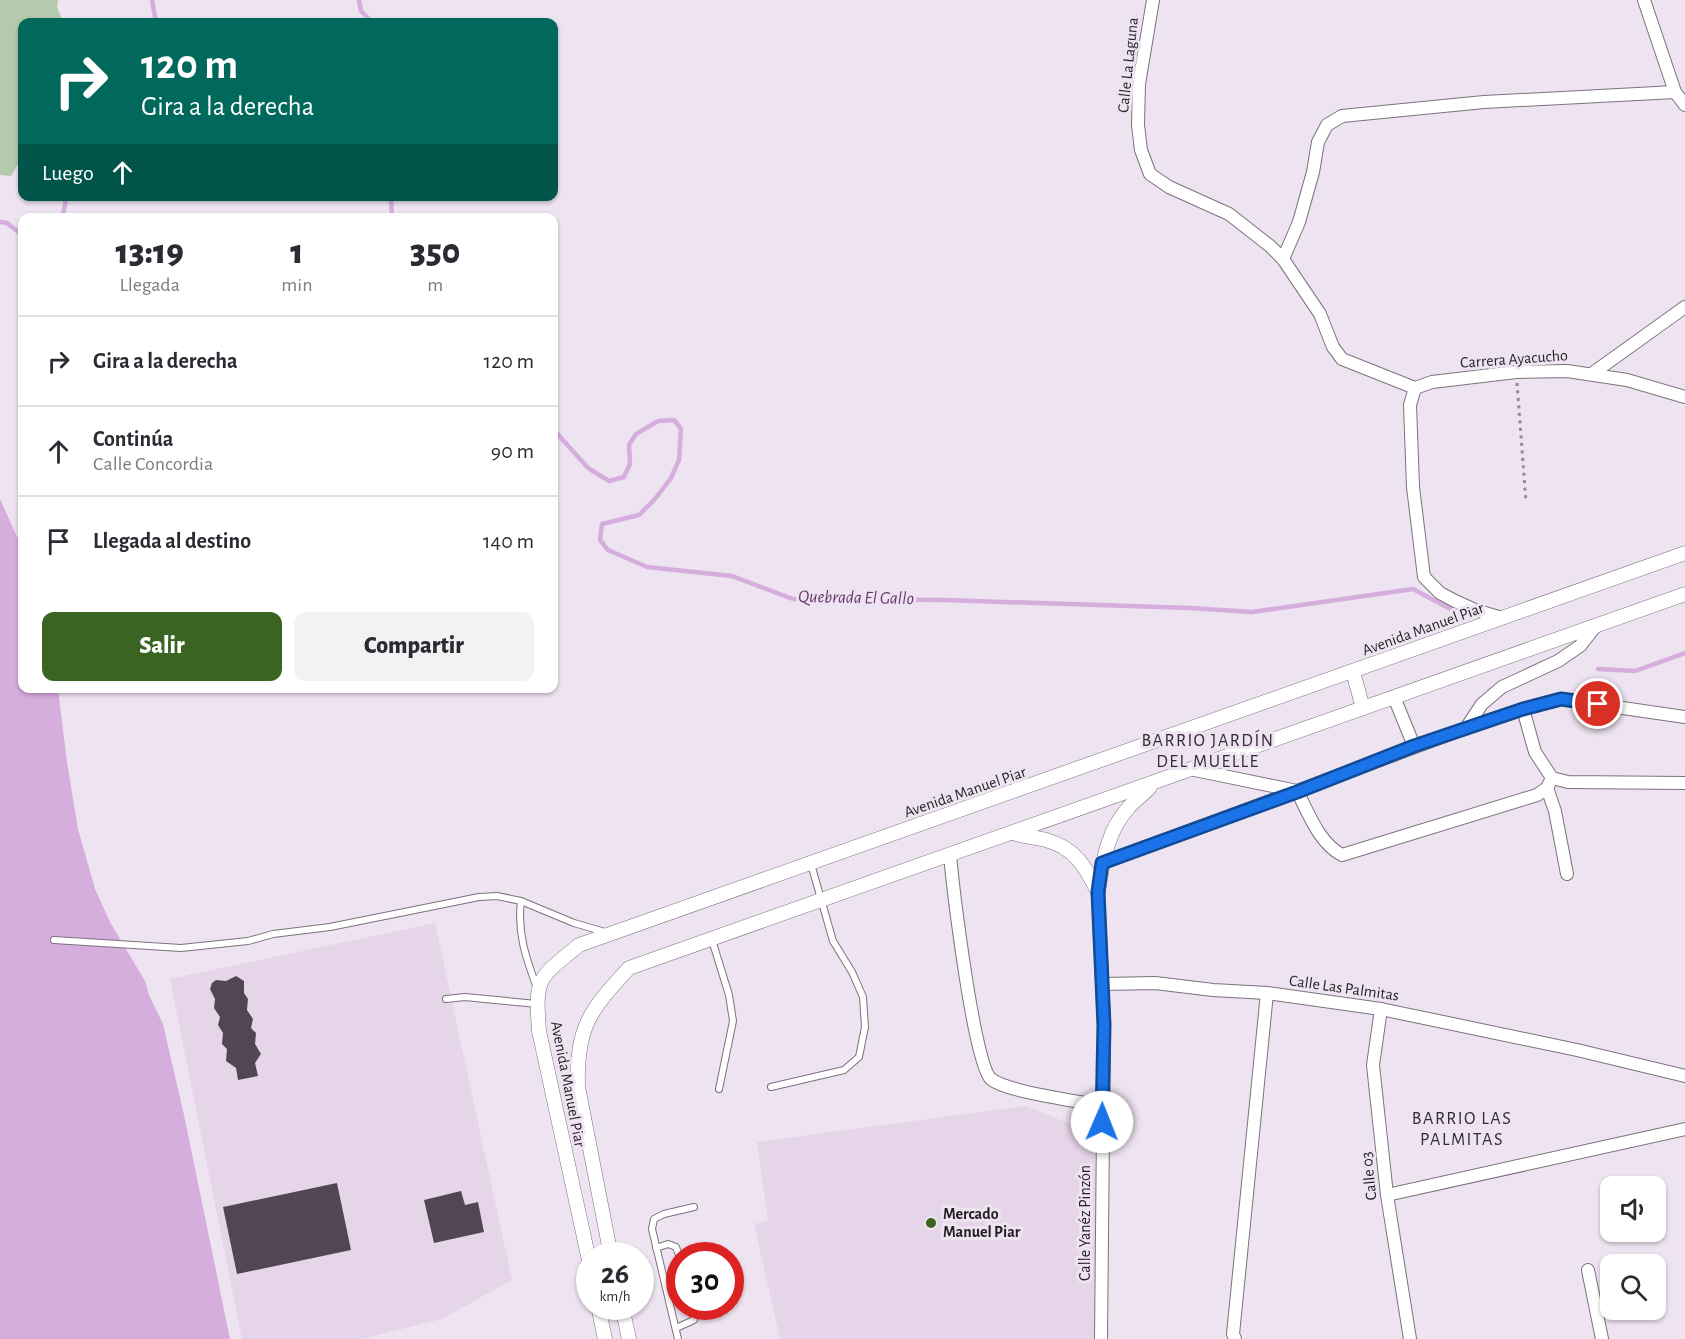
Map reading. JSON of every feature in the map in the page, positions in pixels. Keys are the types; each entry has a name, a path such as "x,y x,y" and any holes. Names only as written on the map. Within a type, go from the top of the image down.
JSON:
{"street":[{"name":"Calle La Laguna","path":"1153,0 1139,84 1138,125 1141,150 1150,174 1169,187 1228,214 1270,246 1283,259 1320,314 1333,347 1342,359 1415,388"},
{"path":"1644,0 1675,92 1685,105"},
{"path":"1283,259 1299,222 1313,172 1318,142 1327,125 1342,116 1484,102 1675,92"},
{"path":"1593,373 1685,307"},
{"name":"Carrera Ayacucho","path":"1415,388 1432,382 1516,372 1567,371 1593,373 1627,380 1685,397"},
{"path":"1415,388 1410,405 1413,487 1424,577 1440,593 1455,601 1502,618"},
{"name":"Avenida Manuel Piar","path":"585,1242 539,1031 537,1004 537,989 544,975 579,945 1353,672 1685,552"},
{"name":"Avenida Manuel Piar","path":"608,1242 578,1087 577,1063 584,1030 599,1000 629,968 1685,594"},
{"path":"1466,728 1482,704 1502,687 1558,661 1580,646 1595,627"},
{"path":"1353,672 1363,708"},
{"path":"1394,697 1414,746"},
{"path":"1102,863 1297,792 1414,746 1523,709 1561,699 1685,717"},
{"path":"1523,709 1535,752 1549,783 1567,874"},
{"path":"1190,769 1297,792 1318,831 1332,849 1342,855 1537,795 1549,783 1685,783"},
{"path":"1098,892 1108,841 1118,821 1153,783"},
{"path":"1013,833 1059,844 1072,852 1085,868 1098,892"},
{"path":"950,855 970,1001 981,1060 989,1078 1004,1087 1102,1106"},
{"name":"Calle Yanéz Pinzón","path":"1098,892 1104,1025 1101,1339"},
{"path":"1102,984 1155,983 1213,990 1267,993"},
{"name":"Calle Las Palmitas","path":"1235,1339 1233,1334 1267,993 1381,1009 1577,1050 1685,1076"},
{"name":"Calle 03","path":"1381,1009 1373,1065 1387,1195 1410,1339"},
{"path":"1387,1195 1685,1129"},
{"path":"1588,1270 1602,1339"},
{"path":"601,1320 605,1339"},
{"path":"625,1320 629,1339"}],"lane":[{"path":"771,1087 844,1070 859,1057 865,1028 863,997 852,972 833,941 810,863"},
{"path":"54,940 181,948 330,927 479,897 497,896 522,901 574,923 611,934"},
{"path":"522,901 519,920 522,944 537,989"},
{"path":"711,939 729,995 733,1021 719,1089"},
{"path":"446,999 465,997 537,1004"},
{"path":"666,1286 651,1229 654,1219 664,1214 693,1207"},
{"path":"656,1248 666,1246"},
{"path":"674,1320 678,1339"},
{"path":"676,1328 694,1320"}],"path":[{"path":"1516,372 1526,502"}],"shaded area":[{"path":"0,499 18,539 18,693 58,693 78,829 95,889 110,922 145,981 163,1024 230,1339 0,1339"},
{"path":"435,923 512,1280 442,1319 362,1339 242,1339 170,979"},
{"name":"Mercado Manuel Piar","path":"1026,1106 1102,1137 1098,1339 780,1339 754,1224 768,1221 757,1142"}],"green space":[{"path":"0,0 58,0 57,7 61,18 18,18 18,164 11,176 0,175"}],"building":[{"path":"236,976 244,981 244,993 248,999 247,1010 253,1019 251,1028 256,1033 255,1044 261,1054 255,1063 258,1076 238,1080 236,1068 226,1061 227,1049 222,1044 223,1033 218,1025 220,1017 214,1008 215,999 210,989 216,980 226,981"},
{"path":"337,1183 351,1250 237,1274 223,1207"},
{"path":"461,1191 465,1205 478,1202 484,1232 434,1243 424,1200"}],"waterway":[{"name":"Quebrada El Gallo","path":"152,0 155,18"},
{"name":"Quebrada El Gallo","path":"359,0 361,11 368,18"},
{"name":"Quebrada El Gallo","path":"63,213 66,201"},
{"name":"Quebrada El Gallo","path":"391,201 392,213"},
{"name":"Quebrada El Gallo","path":"0,222 7,223 18,232"},
{"name":"Quebrada El Gallo","path":"558,434 588,468 609,481 624,477 630,464 629,445 636,434 658,421 674,420 681,429 679,460 671,478 639,515 602,524 600,540 608,550 647,567 732,576 793,599 944,600 1252,612 1413,589 1456,612"},
{"name":"Quebrada El Gallo","path":"1598,669 1635,671 1685,653"}],"place":[{"name":"Mercado Manuel Piar","path":"931,1223"}],"district":[{"name":"BARRIO JARDÍN DEL MUELLE","path":"1208,751"},
{"name":"BARRIO LAS PALMITAS","path":"1462,1129"}],"route":[{"path":"1102,1122 1104,1025 1098,892 1102,863 1297,792 1414,746 1523,709 1561,699 1598,704"}]}
